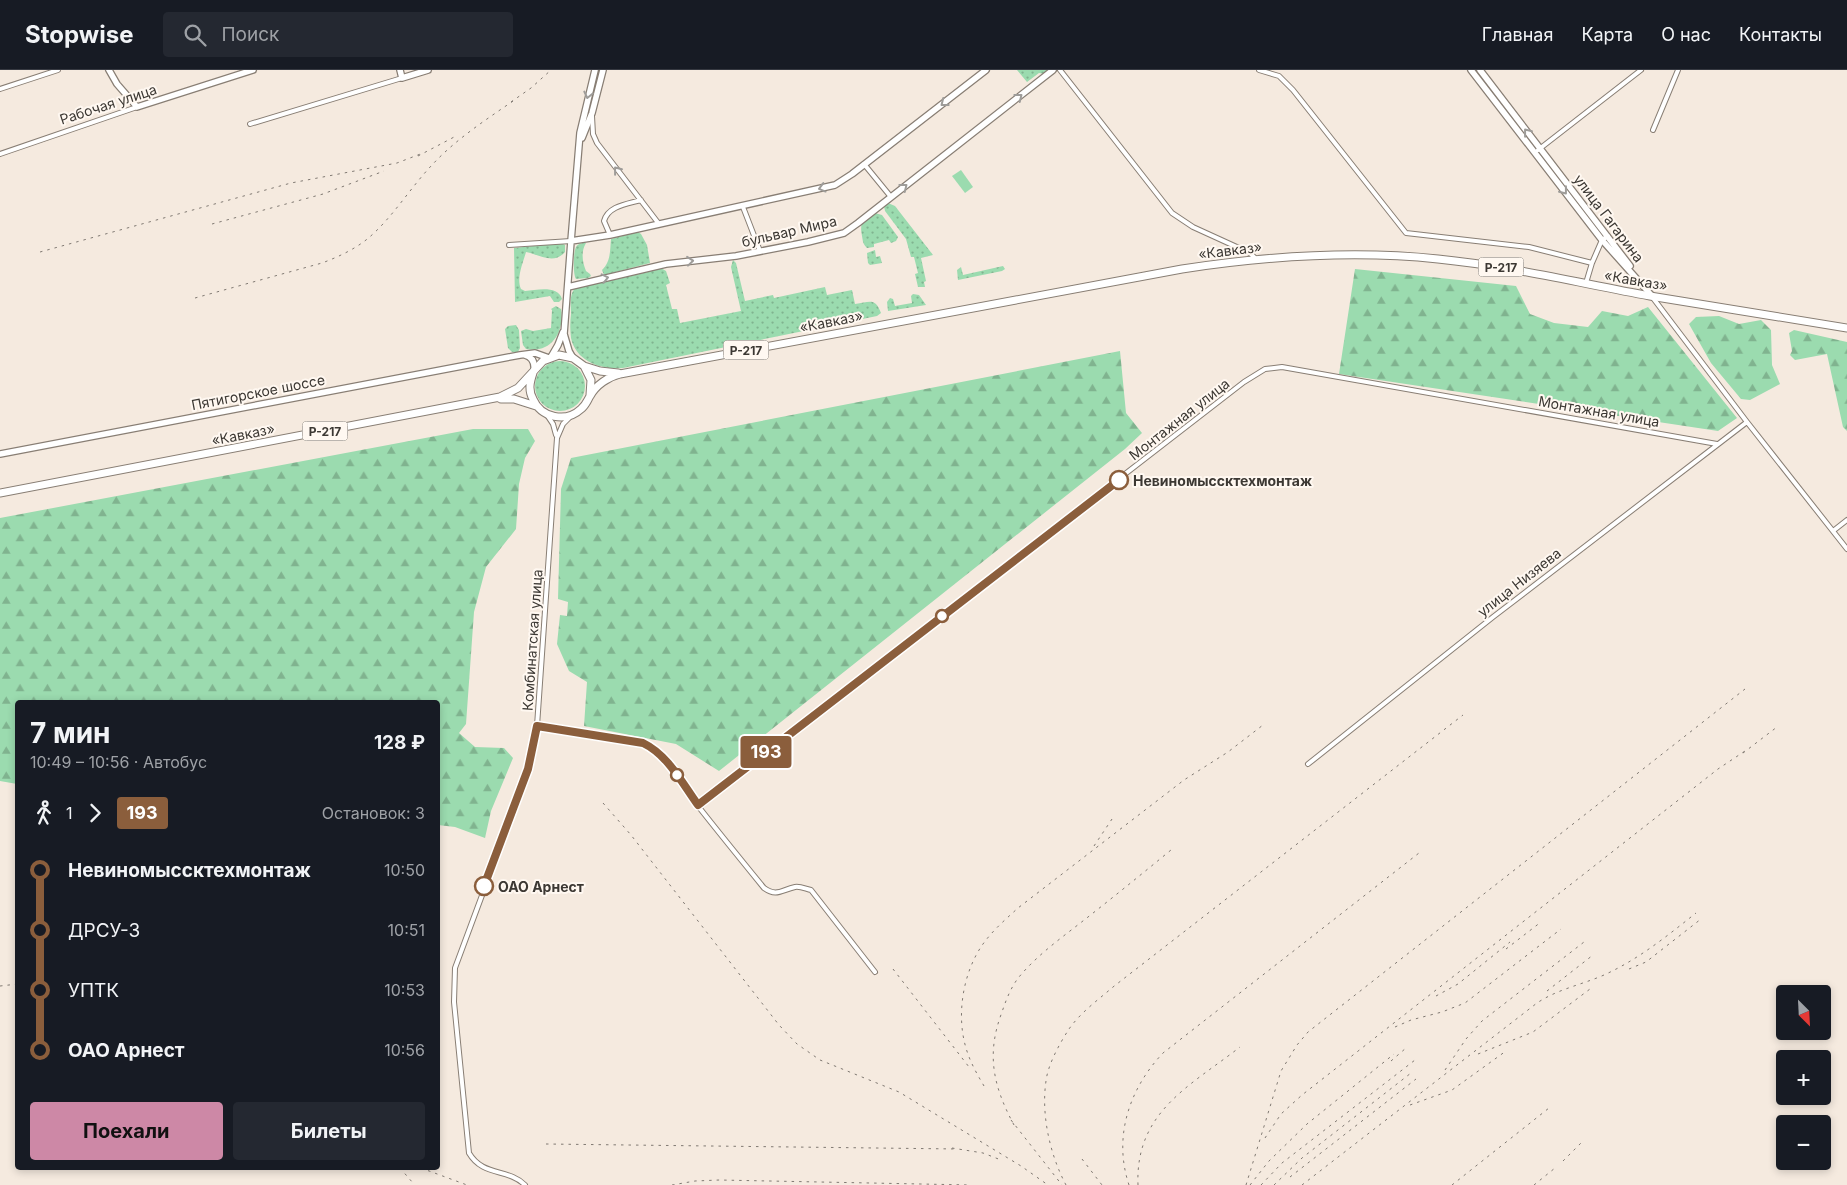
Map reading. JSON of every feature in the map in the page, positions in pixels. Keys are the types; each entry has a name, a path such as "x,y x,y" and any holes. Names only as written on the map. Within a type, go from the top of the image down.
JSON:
{"highway":[{"name":"«Кавказ»","path":"574,414 581,409 590,395 602,383 620,374 1173,271 1256,259 1311,255 1437,259 1512,269 1652,296 1847,328"},
{"path":"550,357 566,356 573,358"},
{"name":"«Кавказ»","path":"0,493 490,400 510,394 518,388 538,365 550,357"},
{"name":"«Кавказ»","path":"573,358 584,366 620,374"},
{"path":"584,366 591,380 590,395"},
{"path":"534,371 530,380 530,393 536,406"},
{"name":"«Кавказ»","path":"490,400 514,399 536,406 545,413"},
{"path":"545,413 560,417 574,414"}],"main road":[{"path":"110,70 117,84 137,107"},
{"name":"Рабочая улица","path":"137,107 253,70"},
{"path":"400,70 402,78 428,70"},
{"path":"573,358 566,342 565,325 571,241 582,121 595,70"},
{"path":"580,142 592,113 603,70"},
{"path":"571,241 610,235 743,207 835,185 986,70"},
{"name":"бульвар Мира","path":"568,287 666,264 760,252 844,232 1054,70"},
{"name":"улица Гагарина","path":"1471,70 1537,150 1652,296"},
{"name":"улица Гагарина","path":"1480,70 1537,150"},
{"path":"550,357 558,345 565,325"},
{"name":"Пятигорское шоссе","path":"0,454 520,355 535,353 550,357"},
{"path":"520,355 531,358 534,363 534,371"}],"street":[{"path":"0,89 58,70"},
{"path":"1060,70 1166,208 1182,221 1250,253 1256,259"},
{"path":"1259,70 1279,76 1293,90 1406,233 1529,247 1592,263"},
{"path":"1537,150 1641,70"},
{"path":"1653,130 1678,70"},
{"path":"250,124 402,78"},
{"name":"Рабочая улица","path":"0,154 137,107"},
{"path":"592,113 593,134 597,143 659,224"},
{"path":"864,164 891,197"},
{"path":"610,235 604,221 606,214 611,210 641,200"},
{"path":"743,207 760,252"},
{"path":"1586,283 1592,263 1605,238"},
{"path":"509,245 571,241"},
{"path":"1652,296 1747,422 1847,549"},
{"name":"Монтажная улица","path":"698,805 1244,382 1265,370 1282,367 1717,444"},
{"name":"Комбинатская улица","path":"545,413 553,424 557,438"},
{"name":"Комбинатская улица","path":"526,1185 516,1178 489,1171 476,1163 469,1153 454,1002 455,968 528,769 537,726 557,438 563,424 574,414"},
{"name":"улица Низяева","path":"1308,764 1493,617 1747,422"},
{"path":"1832,531 1847,520"},
{"path":"537,726 643,743 654,748 764,888 771,893 783,892 796,887 810,890 875,972"}],"green space":[{"path":"1017,70 1048,70 1044,74 1039,73 1027,82"},
{"path":"961,170 973,187 965,193 952,176"},
{"path":"888,203 895,206 933,255 921,258 926,281 924,282 925,287 918,287 915,274 918,273 914,257 911,257 906,239 885,211 884,206"},
{"path":"875,213 882,215 898,237 896,241 891,243 889,240 867,248 863,241 861,227 865,220"},
{"path":"638,232 647,245 650,263 604,275 602,270 609,259 611,239"},
{"path":"561,243 565,245 565,252 556,258 547,258 526,252 519,280 521,289 525,291 552,290 560,295 562,299 559,302 554,302 550,296 515,302 514,248"},
{"path":"586,243 583,249 583,260 586,271 591,276 576,279 574,269 575,250 578,245"},
{"path":"875,250 876,257 880,256 882,263 870,265 867,253"},
{"path":"733,260 736,263 745,301 773,295 774,298 825,287 827,295 852,290 855,304 874,303 881,313 877,316 623,368 607,368 591,363 578,353 574,346 571,338 570,323 572,294 575,288 661,268 666,271 670,283 666,285 672,309 677,309 680,323 741,311 731,267"},
{"path":"1003,266 1005,269 1002,271 958,280 957,270 961,267 963,275"},
{"path":"1355,269 1516,286 1530,314 1554,323 1588,327 1602,311 1628,316 1648,307 1737,418 1718,431 1339,374"},
{"path":"913,294 919,295 926,305 888,311 887,302 890,298 893,299 895,306 912,303 911,296"},
{"path":"556,306 561,309 562,318 561,326 554,340 543,348 535,350 526,349 523,345 521,331 551,328 551,309"},
{"path":"1719,316 1739,324 1761,320 1771,330 1772,365 1780,384 1750,400 1741,399 1711,363 1689,324 1696,317"},
{"path":"516,325 519,330 520,348 518,352 512,352 508,348 505,329 508,326"},
{"path":"1794,330 1847,342 1847,431 1843,427 1827,354 1795,360 1790,355 1792,351 1789,333"},
{"path":"1120,351 1126,413 1142,433 1125,449 719,771 676,744 584,726 587,682 569,671 557,644 560,615 567,616 568,602 558,599 561,489 571,458"},
{"path":"560,361 570,363 578,368 583,376 585,386 583,396 578,404 570,409 560,411 550,409 542,404 537,396 535,386 537,376 542,368 550,363"},
{"path":"473,429 528,429 535,441 525,458 519,484 516,529 486,567 474,612 466,724 459,733 475,747 504,748 513,758 491,811 485,838 455,827 440,825 440,700 15,700 15,784 0,781 0,518"}],"railway":[{"path":"511,102 531,88 551,70"},
{"path":"195,298 322,263 356,247 384,223 441,156 472,130 516,99"},
{"path":"418,156 456,136"},
{"path":"40,252 291,183 397,163 423,153"},
{"path":"212,224 323,194 384,171"},
{"path":"1246,1185 1281,1071 1297,1045 1308,1032 1745,689"},
{"path":"1066,1185 1055,1161 1048,1134 1045,1107 1046,1081 1052,1061 1062,1041 1079,1017 1113,987 1463,715"},
{"path":"984,1086 966,1048 962,1022 963,994 966,981 970,967 983,944 1018,908 1184,780 1228,752 1263,725"},
{"path":"1743,753 1777,727"},
{"path":"1265,1138 1281,1114 1302,1095 1718,769 1748,749"},
{"path":"603,803 631,835 779,1025 797,1044 820,1060 899,1092 1021,1166 1048,1185"},
{"path":"1094,846 1112,819"},
{"path":"1014,1125 1001,1097 994,1070 993,1056 997,1027 1005,1003 1014,985 1026,969 1043,953 1171,850"},
{"path":"1129,1185 1124,1167 1123,1149 1127,1114 1141,1082 1163,1053 1419,853"},
{"path":"1302,1185 1537,1003 1561,991 1617,969 1652,947 1696,913"},
{"path":"1629,969 1646,962 1701,919"},
{"path":"1506,949 1541,922"},
{"path":"1395,1027 1465,1003 1561,929"},
{"path":"1436,996 1458,984 1510,942"},
{"path":"1445,1070 1466,1039 1482,1021 1584,942"},
{"path":"1547,991 1593,955"},
{"path":"893,969 969,1067"},
{"path":"0,986 15,984"},
{"path":"1478,1054 1533,1032 1590,989"},
{"path":"1138,1185 1139,1160 1146,1138 1156,1120 1169,1103 1185,1089 1240,1047"},
{"path":"1391,1061 1406,1048"},
{"path":"1410,1105 1452,1090 1506,1051"},
{"path":"1250,1185 1269,1161 1307,1124 1394,1054"},
{"path":"1261,1185 1282,1163 1415,1060"},
{"path":"1274,1185 1302,1158 1411,1073"},
{"path":"1290,1177 1416,1079"},
{"path":"1452,1185 1549,1108"},
{"path":"1011,1120 1062,1185"},
{"path":"1563,1161 1582,1142"},
{"path":"546,1144 958,1149"},
{"path":"952,1148 983,1153 1001,1160"},
{"path":"1082,1159 1102,1185"},
{"path":"1534,1185 1555,1168"},
{"path":"402,1170 413,1183"},
{"path":"426,1170 467,1185"},
{"path":"672,1185 695,1181 719,1180 971,1185"}],"bus line":[{"name":"193","path":"484,886 528,769 537,726 643,743 654,748 698,805 1119,480"}],"place":[{"name":"Невиномыссктехмонтаж","path":"1119,480"},
{"name":"ОАО Арнест","path":"484,886"}]}
